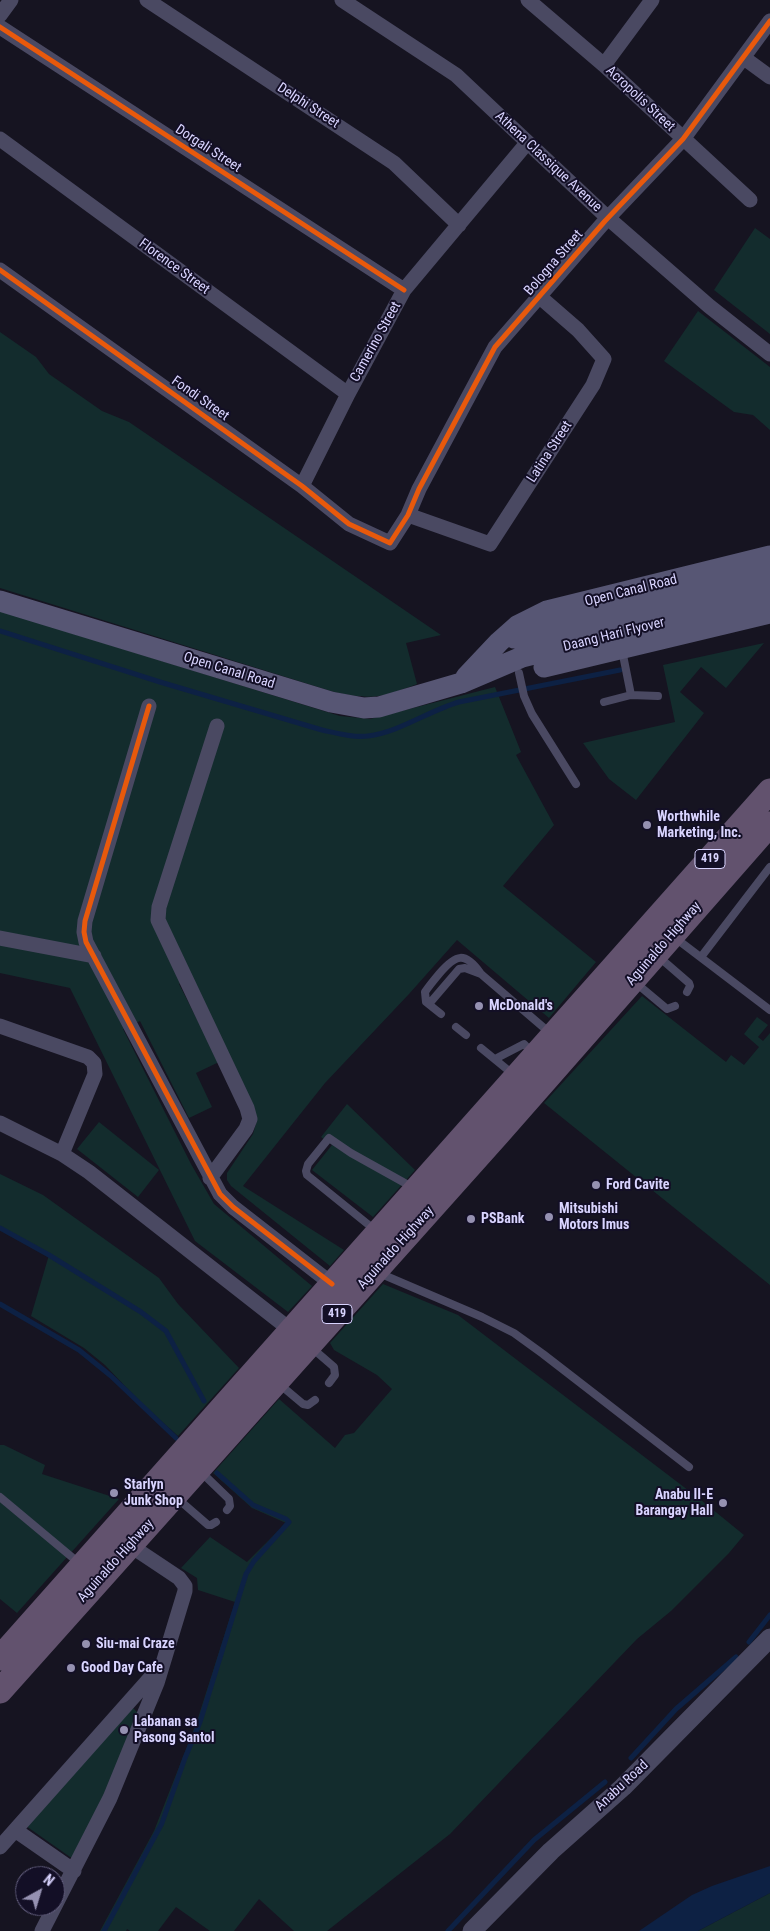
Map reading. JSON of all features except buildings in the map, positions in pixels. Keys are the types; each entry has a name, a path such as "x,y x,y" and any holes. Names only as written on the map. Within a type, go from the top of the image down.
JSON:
{"highway":[{"name":"Aguinaldo Highway","path":"0,1691 120,1539 300,1338 375,1272 562,1043 663,929 768,796"},
{"name":"Aguinaldo Highway","path":"0,1658 82,1566 175,1496 276,1382 332,1284 516,1077 562,1043 632,980 656,954 663,929 770,824"}],"main road":[{"name":"Open Canal Road","path":"0,601 331,702 364,708 379,707 461,683 499,642 517,626 547,612 770,556"},
{"name":"Daang Hari Flyover","path":"499,642 761,577"},
{"name":"Daang Hari Flyover","path":"461,683 522,657 760,598"},
{"path":"461,683 520,678 622,648 770,613"}],"street":[{"path":"0,15 11,0"},
{"name":"Delphi Street","path":"147,0 394,163 459,224"},
{"name":"Athena Classique Avenue","path":"342,0 456,75 527,144 608,218 709,306 770,354"},
{"name":"Acropolis Street","path":"528,0 604,65 750,200"},
{"path":"604,65 652,0"},
{"name":"Bologna Street","path":"390,543 408,515 419,489 495,347 608,218 682,139 770,21"},
{"name":"Dorgali Street","path":"0,27 404,290"},
{"path":"744,58 770,77"},
{"name":"Florence Street","path":"0,139 348,394"},
{"name":"Camerino Street","path":"302,486 348,394 404,290 527,144"},
{"name":"Fondi Street","path":"0,270 302,486 349,524 390,543"},
{"name":"Latina Street","path":"408,515 490,544 593,385 604,359 578,330 540,297"},
{"path":"149,706 85,921 84,932 86,942 210,1178 226,1200 332,1284"},
{"path":"210,1178 246,1129 250,1119 247,1108 158,920 159,907 217,726"},
{"path":"0,938 94,956"},
{"path":"0,1026 88,1056 94,1063 95,1074 62,1154"},
{"path":"0,1123 62,1154 89,1172 300,1338"},
{"path":"42,1931 105,1810 151,1699 164,1663 185,1591 185,1586 179,1578 120,1539"},
{"name":"Anabu Road","path":"472,1931 551,1851 628,1782 770,1638"},
{"path":"0,1847 164,1663"},
{"path":"15,1830 74,1871"}],"lane":[{"path":"622,648 631,696"},
{"path":"520,678 524,696 538,726 576,784"},
{"path":"604,702 631,696 658,696"},
{"path":"700,957 770,867"},
{"path":"663,929 770,1010"},
{"path":"656,954 689,983 690,986 687,992"},
{"path":"441,1014 424,1000 425,992 454,958 466,958 473,962 481,974 562,1043"},
{"path":"429,1004 459,969 465,968 481,974"},
{"path":"632,980 667,1009 675,1006"},
{"path":"456,1027 466,1035"},
{"path":"494,1059 524,1044 528,1047"},
{"path":"481,1048 516,1077"},
{"path":"378,1233 308,1175 306,1171 308,1164 329,1138 351,1153 416,1190"},
{"path":"375,1272 482,1317 514,1333 689,1468"},
{"path":"300,1338 334,1367 335,1375 329,1384"},
{"path":"276,1382 303,1404 308,1405 315,1400"},
{"path":"198,1470 230,1499 230,1506 227,1510"},
{"path":"175,1496 208,1525 216,1522"},
{"path":"0,1497 82,1566"}],"green space":[{"path":"755,228 770,239 770,334 714,290"},
{"path":"698,311 770,367 770,430 753,415 734,412 664,361"},
{"path":"0,332 36,357 49,374 102,411 129,422 441,635 406,643 417,684 385,695 367,697 334,692 0,588"},
{"path":"0,611 340,716 370,719 495,687 521,752 516,755 554,825 503,886 596,962 549,1018 457,940 325,1083 243,1186 344,1250 330,1266 231,1186 227,1180 227,1173 253,1134 257,1120 190,977 179,984 219,1062 196,1073 212,1107 189,1118 140,1021 123,1029 191,1164 214,1204 312,1286 288,1312 195,1241 70,988 0,973"},
{"path":"764,643 726,688 701,667 680,692 704,713 636,800 609,779 583,743 675,722 663,665"},
{"path":"642,996 726,1062 731,1055 744,1065 759,1047 744,1034 757,1017 768,1025 758,1037 763,1041 770,1033 770,1285 544,1103"},
{"path":"347,1104 415,1170 373,1217 312,1170 332,1145 321,1137"},
{"path":"99,1122 159,1170 138,1197 77,1149"},
{"path":"0,1174 43,1195 159,1278 178,1304 239,1368 178,1436 141,1403 105,1365 84,1348 31,1316 49,1255 0,1228"},
{"path":"383,1284 458,1315 701,1500 744,1535 729,1553 671,1611 637,1639 450,1834 327,1931 294,1931 259,1899 234,1931 210,1931 176,1907 158,1931 130,1931 127,1929 126,1931 100,1931 154,1831 197,1721 235,1602 198,1590 197,1578 181,1568 210,1537 247,1562 286,1523 252,1508 213,1473 279,1399 335,1448 345,1435 354,1433 392,1389 377,1375 334,1350 330,1343"},
{"path":"0,1445 4,1445 45,1465 42,1474 119,1499 17,1613 0,1599"},
{"path":"133,1708 139,1714 105,1795 73,1859 26,1826"},
{"path":"770,1893 770,1931 698,1931"}],"water":[{"path":"770,1866 770,1893 698,1931 639,1931 692,1895"}],"waterway":[{"path":"0,631 160,682 322,730 356,736 380,734 459,702 620,670"},
{"path":"0,1228 49,1255 141,1312 166,1331 204,1401"},
{"path":"0,1304 79,1350 111,1376 176,1438"},
{"path":"104,1931 162,1823 200,1722 246,1574 254,1561 289,1522 253,1505 217,1473"},
{"path":"749,1642 770,1615"},
{"path":"631,1758 676,1709 736,1657"},
{"path":"448,1931 534,1840 605,1782"}],"cycle path":[{"path":"0,270 302,486 349,524 390,543 408,515 419,489 495,347 605,221 683,139 770,21"},
{"path":"0,27 404,290"},
{"path":"149,706 85,921 84,932 86,942 220,1194 233,1207 332,1284"}],"place":[{"name":"Worthwhile Marketing, Inc.","path":"647,825"},
{"name":"McDonald's","path":"479,1006"},
{"name":"Ford Cavite","path":"596,1185"},
{"name":"Mitsubishi Motors Imus","path":"549,1217"},
{"name":"PSBank","path":"471,1219"},
{"name":"Starlyn Junk Shop","path":"114,1493"},
{"name":"Anabu II-E Barangay Hall","path":"723,1503"},
{"name":"Siu-mai Craze","path":"86,1644"},
{"name":"Good Day Cafe","path":"71,1668"},
{"name":"Labanan sa Pasong Santol","path":"124,1730"}]}
